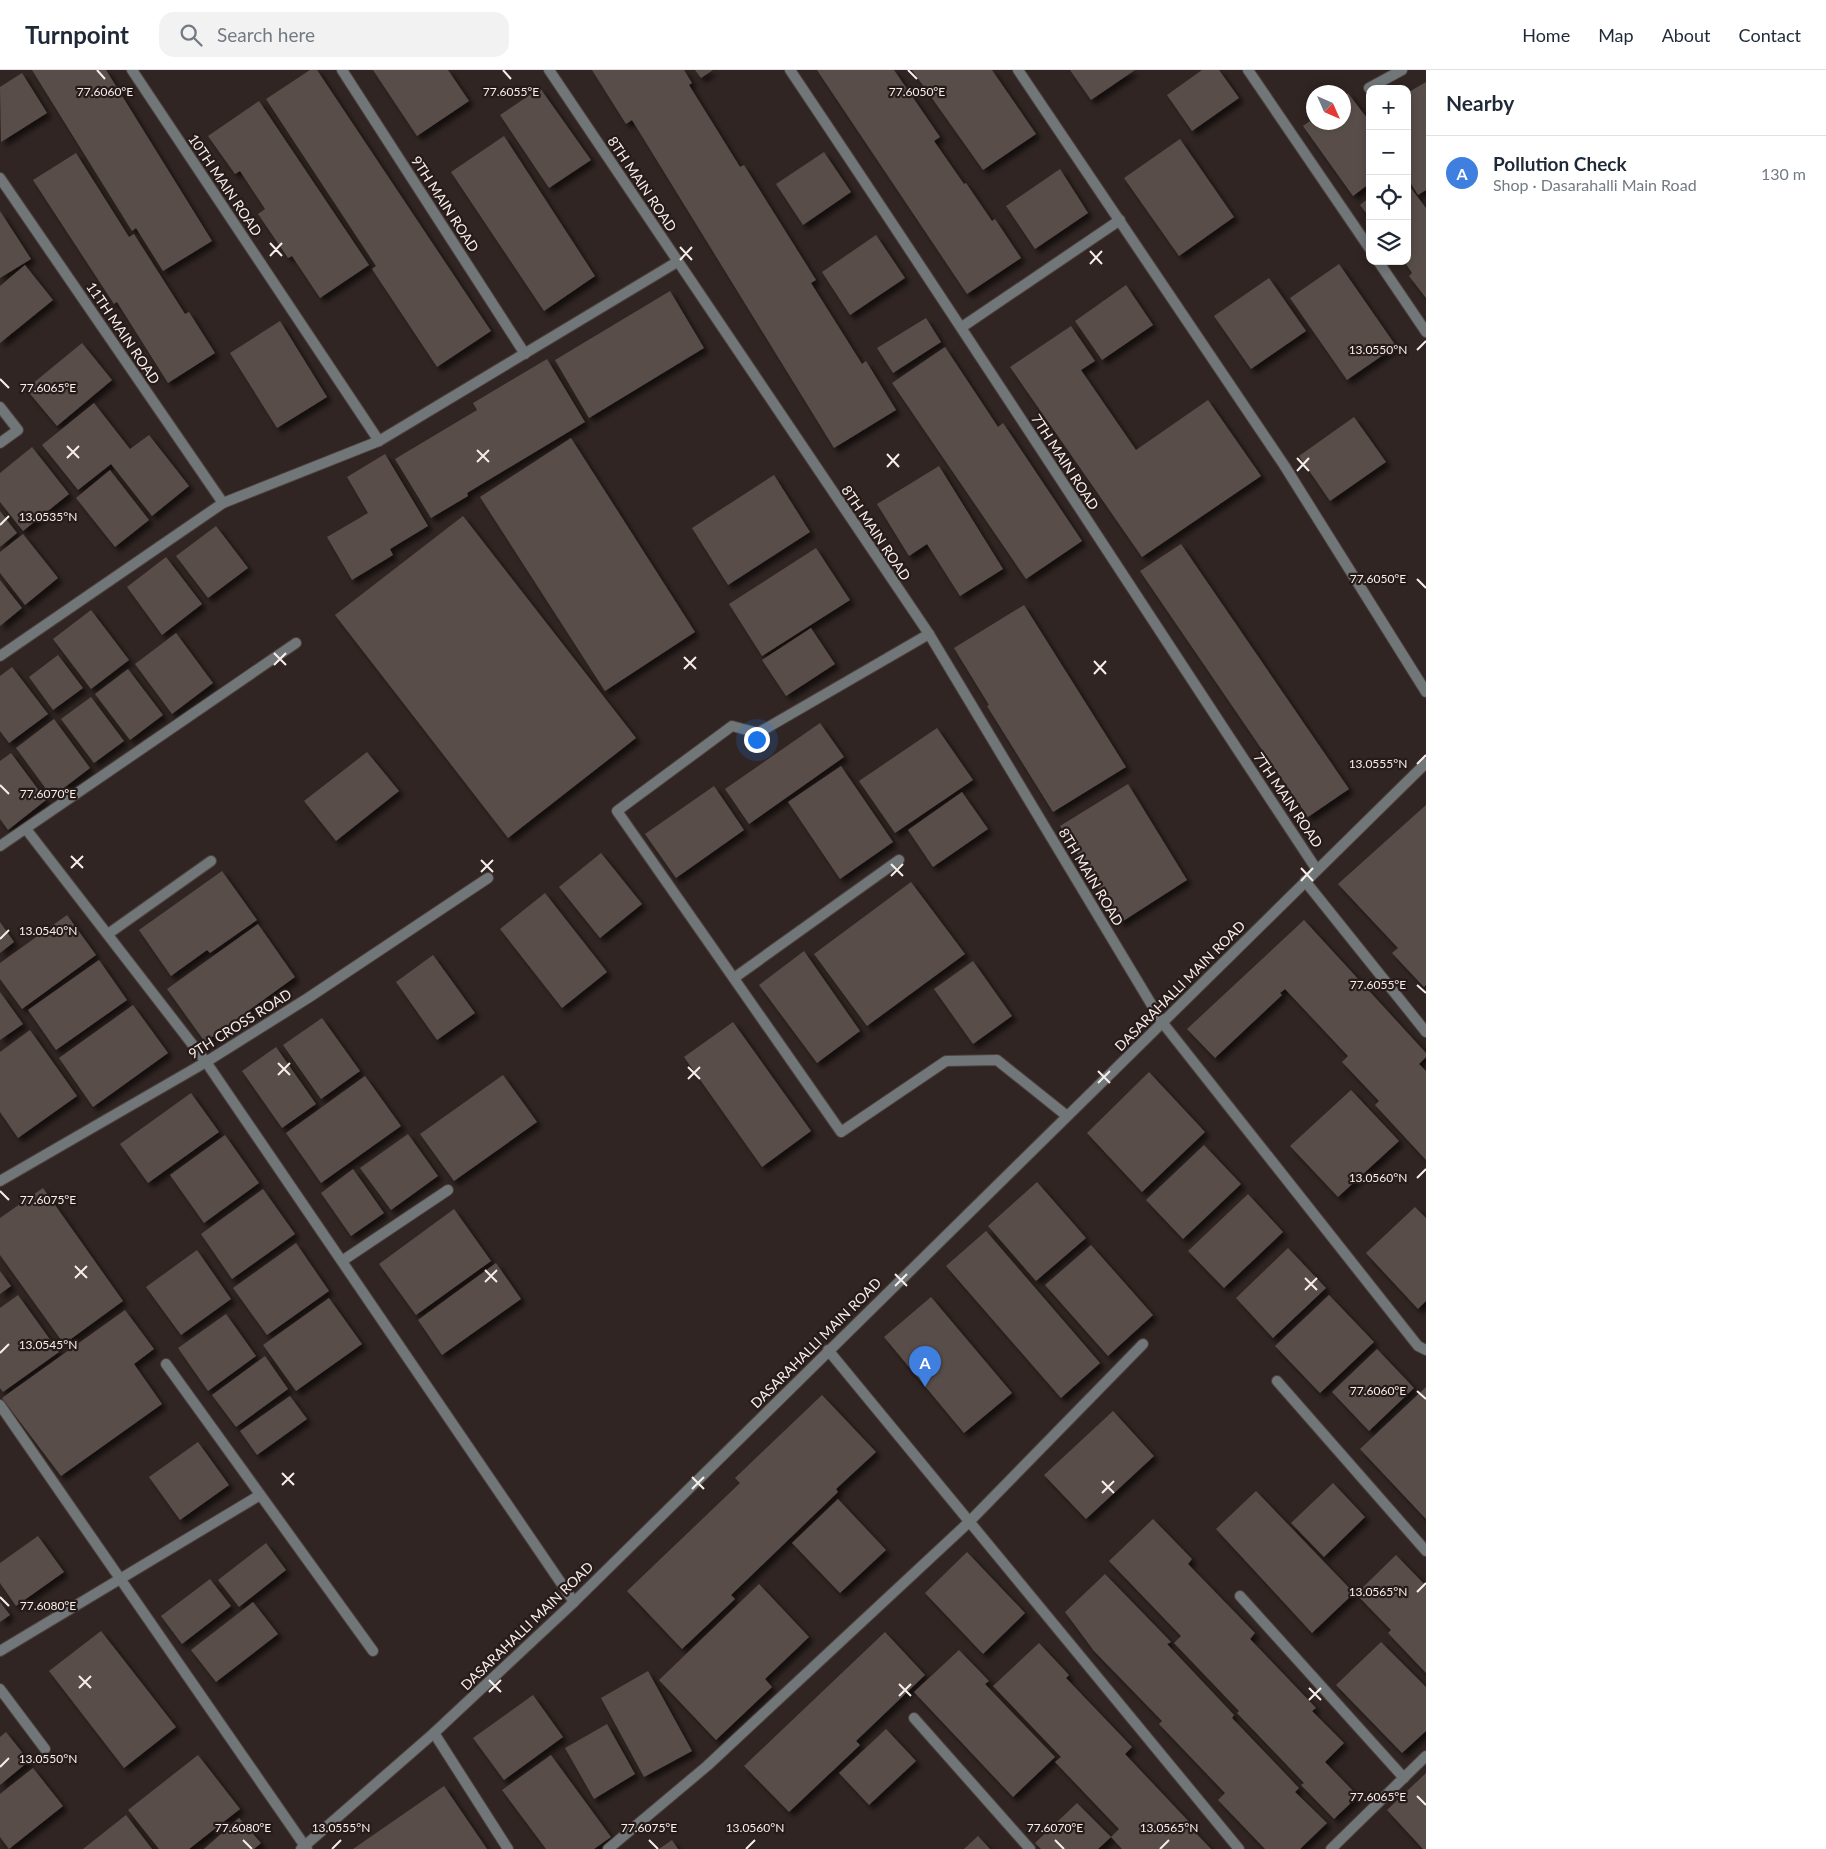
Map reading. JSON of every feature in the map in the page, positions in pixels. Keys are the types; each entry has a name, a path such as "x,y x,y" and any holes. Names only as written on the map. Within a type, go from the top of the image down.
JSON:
{"street":[{"name":"10TH MAIN ROAD","path":"132,70 379,441"},
{"name":"9TH MAIN ROAD","path":"342,70 525,354"},
{"name":"8TH MAIN ROAD","path":"550,70 677,262 929,634 1162,1022 1418,1346 1426,1350"},
{"name":"7TH MAIN ROAD","path":"790,70 962,327 1102,546 1318,870"},
{"path":"1018,70 1284,465 1426,692"},
{"path":"1248,70 1366,243"},
{"path":"1374,85 1402,70"},
{"name":"11TH MAIN ROAD","path":"0,178 223,503"},
{"path":"962,327 1120,220"},
{"path":"0,656 223,503 379,441 677,262"},
{"path":"1381,265 1426,332"},
{"path":"0,407 18,430 0,443"},
{"path":"929,634 758,733 732,726 617,811 840,1132 946,1061 997,1060 1067,1116"},
{"path":"0,846 296,643"},
{"name":"DASARAHALLI MAIN ROAD","path":"304,1848 434,1734 574,1602 1426,763"},
{"path":"26,829 206,1062 574,1602"},
{"path":"734,978 899,860"},
{"path":"108,934 211,862"},
{"name":"9TH CROSS ROAD","path":"0,1181 206,1062 308,998 488,878"},
{"path":"1305,881 1426,1032"},
{"path":"342,1261 448,1190"},
{"path":"608,1849 713,1761 969,1522 1144,1344"},
{"path":"828,1350 1239,1849"},
{"path":"166,1364 373,1651"},
{"path":"1277,1381 1426,1551"},
{"path":"0,1405 304,1848"},
{"path":"0,1652 260,1495"},
{"path":"1240,1596 1404,1778"},
{"path":"0,1689 45,1749"},
{"path":"914,1718 1030,1849"},
{"path":"434,1734 508,1849"},
{"path":"1332,1849 1426,1756"}],"building":[{"path":"32,70 106,70 212,241 163,271 136,228 132,231"},
{"path":"310,70 317,70 491,331 437,367 372,269 376,266 266,99"},
{"path":"373,70 448,70 469,101 417,136"},
{"path":"592,70 684,70 692,83 689,85 740,167 744,165 816,280 811,283 862,364 866,361 896,410 834,448 632,120 626,124"},
{"path":"695,70 713,70 701,78"},
{"path":"817,70 894,70 940,137 934,141 992,221 995,219 1021,258 967,294"},
{"path":"912,70 992,70 1036,134 983,170"},
{"path":"1070,70 1135,70 1091,100"},
{"path":"1202,70 1219,70 1239,98 1192,131 1167,95"},
{"path":"22,73 47,113 1,142 0,87"},
{"path":"1426,82 1426,190 1418,195 1411,184 1411,91"},
{"path":"540,88 591,160 549,188 500,115"},
{"path":"1351,97 1366,117 1366,186 1353,196 1303,126 1306,124 1306,130 1351,130"},
{"path":"259,101 369,265 320,298 292,256 288,258 258,214 265,209 240,171 235,174 208,136"},
{"path":"504,136 595,276 544,311 451,172"},
{"path":"1180,139 1234,217 1179,256 1124,178"},
{"path":"824,152 851,192 803,225 776,184"},
{"path":"76,153 129,237 134,234 185,314 189,312 215,353 168,383 117,302 114,304 33,180"},
{"path":"1060,169 1088,213 1035,249 1006,206"},
{"path":"1411,188 1426,208 1426,298 1409,276 1412,273 1407,265 1411,265"},
{"path":"1366,200 1366,213 1360,205"},
{"path":"0,211 31,259 0,278"},
{"path":"876,235 905,278 850,315 822,272"},
{"path":"1339,264 1396,346 1347,380 1290,298"},
{"path":"25,265 53,300 0,343 0,286"},
{"path":"1269,278 1306,331 1251,369 1214,316"},
{"path":"1126,285 1153,325 1102,360 1075,321"},
{"path":"670,291 704,348 589,418 555,360"},
{"path":"926,318 941,342 893,373 877,348"},
{"path":"280,321 327,397 277,428 230,353"},
{"path":"1071,326 1095,361 1081,370 1136,450 1208,400 1261,476 1142,557 1010,367"},
{"path":"82,343 112,380 57,426 26,389"},
{"path":"945,347 998,427 1003,423 1082,541 1026,579 892,383"},
{"path":"547,359 585,422 467,493 468,496 431,518 395,459 477,410 473,403"},
{"path":"94,403 130,449 149,435 189,486 152,516 111,464 78,490 42,445"},
{"path":"1354,417 1386,462 1330,501 1299,456"},
{"path":"571,438 695,632 605,691 480,497"},
{"path":"32,447 69,494 23,531 0,502 0,473"},
{"path":"385,454 428,526 390,549 393,555 352,580 327,537 368,513 347,477"},
{"path":"939,466 1003,569 960,596 927,544 909,556 877,504"},
{"path":"110,470 149,520 115,547 76,498"},
{"path":"774,475 810,532 728,585 692,528"},
{"path":"0,511 17,533 0,547"},
{"path":"463,516 636,738 508,838 335,615"},
{"path":"216,526 248,568 208,598 176,556"},
{"path":"23,534 58,578 25,605 0,573 0,552"},
{"path":"1181,544 1349,789 1308,817 1140,571"},
{"path":"816,548 850,600 762,656 729,604"},
{"path":"166,557 202,604 162,635 127,587"},
{"path":"0,580 22,608 0,626"},
{"path":"1024,605 1126,767 1053,812 987,706 989,705 954,648"},
{"path":"91,610 129,660 91,689 53,639"},
{"path":"811,628 835,664 786,696 762,660"},
{"path":"176,633 213,683 172,714 135,664"},
{"path":"58,655 83,688 53,710 29,677"},
{"path":"12,667 48,714 9,743 0,731 0,676"},
{"path":"128,669 163,715 130,740 95,694"},
{"path":"91,697 124,741 94,763 61,719"},
{"path":"54,719 90,768 52,797 16,748"},
{"path":"820,723 844,757 749,824 725,789"},
{"path":"937,728 973,780 895,833 859,781"},
{"path":"367,752 399,791 336,841 304,801"},
{"path":"11,753 46,800 8,830 0,819 0,761"},
{"path":"841,766 893,842 840,879 788,802"},
{"path":"1128,784 1187,880 1120,923 1060,826"},
{"path":"714,786 744,830 676,878 645,834"},
{"path":"962,792 988,829 933,867 908,830"},
{"path":"1426,805 1426,985 1424,987 1392,953 1398,948 1338,884"},
{"path":"601,853 642,904 600,938 559,887"},
{"path":"222,871 257,920 210,953 207,950 171,976 139,930"},
{"path":"911,882 965,954 867,1026 814,954"},
{"path":"545,893 607,972 562,1008 500,929"},
{"path":"67,915 96,955 22,1009 0,979 0,963"},
{"path":"1304,920 1426,1053 1426,1057 1419,1064 1426,1071 1426,1160 1375,1105 1379,1101 1342,1062 1348,1056 1285,989 1280,993 1282,995 1215,1058 1187,1029"},
{"path":"0,922 14,942 0,953"},
{"path":"258,924 295,977 205,1042 167,989"},
{"path":"804,951 860,1031 817,1063 759,985"},
{"path":"433,955 475,1013 437,1040 396,982"},
{"path":"99,960 127,1000 56,1050 28,1010"},
{"path":"973,961 1012,1016 973,1044 934,989"},
{"path":"0,992 23,1024 0,1040"},
{"path":"133,1005 168,1053 93,1107 59,1058"},
{"path":"322,1018 360,1071 321,1099 283,1045"},
{"path":"733,1022 811,1131 762,1167 684,1057"},
{"path":"30,1030 77,1096 18,1138 0,1112 0,1052"},
{"path":"276,1047 316,1104 282,1128 242,1071"},
{"path":"1149,1072 1205,1132 1142,1192 1087,1133"},
{"path":"503,1075 537,1122 454,1181 420,1134"},
{"path":"365,1076 401,1126 321,1183 286,1133"},
{"path":"1351,1090 1399,1141 1338,1197 1290,1146"},
{"path":"191,1093 219,1132 148,1183 120,1144"},
{"path":"408,1134 438,1176 391,1210 360,1168"},
{"path":"225,1135 259,1183 204,1223 170,1175"},
{"path":"1204,1145 1241,1184 1183,1239 1146,1200"},
{"path":"353,1169 384,1213 351,1236 321,1193"},
{"path":"1037,1182 1086,1238 1036,1281 988,1226"},
{"path":"43,1188 123,1301 64,1344 0,1255 0,1218"},
{"path":"263,1189 295,1234 232,1279 201,1234"},
{"path":"1248,1194 1283,1232 1224,1288 1188,1251"},
{"path":"1415,1207 1426,1218 1426,1301 1418,1309 1366,1253"},
{"path":"454,1209 491,1261 416,1315 379,1264"},
{"path":"986,1231 1100,1363 1061,1398 946,1266"},
{"path":"296,1243 329,1291 267,1335 233,1288"},
{"path":"1091,1245 1153,1315 1108,1356 1045,1285"},
{"path":"1288,1248 1326,1288 1273,1338 1236,1298"},
{"path":"197,1250 231,1299 181,1335 146,1287"},
{"path":"496,1263 521,1299 442,1355 418,1320"},
{"path":"0,1271 11,1286 0,1294"},
{"path":"18,1295 59,1352 3,1392 0,1388 0,1308"},
{"path":"1329,1295 1374,1342 1320,1393 1275,1346"},
{"path":"931,1297 1012,1393 964,1433 884,1337"},
{"path":"329,1298 362,1344 296,1391 263,1345"},
{"path":"125,1310 154,1349 134,1364 162,1404 61,1476 2,1398"},
{"path":"226,1314 256,1356 208,1391 178,1348"},
{"path":"1377,1349 1414,1388 1369,1431 1332,1392"},
{"path":"265,1356 288,1389 236,1427 212,1395"},
{"path":"1426,1387 1426,1519 1360,1449"},
{"path":"822,1395 876,1452 836,1489 838,1492 731,1595 735,1599 682,1649 627,1591 740,1483 735,1478"},
{"path":"290,1396 307,1419 257,1455 240,1431"},
{"path":"1113,1411 1154,1456 1086,1519 1044,1475"},
{"path":"198,1442 229,1485 180,1520 149,1477"},
{"path":"1333,1483 1365,1517 1324,1557 1291,1523"},
{"path":"1256,1491 1354,1593 1312,1633 1216,1529"},
{"path":"838,1499 886,1550 840,1593 792,1543"},
{"path":"1153,1519 1192,1559 1188,1564 1255,1633 1250,1639 1316,1708 1312,1711 1344,1743 1325,1762 1358,1796 1334,1819 1301,1785 1304,1783 1237,1713 1239,1711 1174,1643 1181,1636 1109,1561"},
{"path":"38,1536 64,1572 16,1606 0,1583 0,1563"},
{"path":"266,1543 286,1570 239,1607 218,1580"},
{"path":"967,1552 1025,1613 983,1654 925,1593"},
{"path":"1396,1555 1426,1586 1426,1673 1388,1633 1391,1630 1356,1594"},
{"path":"1105,1574 1171,1642 1167,1644 1234,1715 1232,1718 1299,1788 1295,1792 1327,1823 1300,1849 1265,1849 1218,1800 1225,1793 1159,1724 1162,1721 1094,1651 1065,1612"},
{"path":"210,1579 231,1606 182,1644 161,1616"},
{"path":"759,1584 809,1637 765,1679 772,1687 716,1740 659,1680"},
{"path":"0,1602 10,1615 0,1622"},
{"path":"253,1602 278,1634 216,1682 191,1650"},
{"path":"101,1631 176,1727 124,1768 49,1671"},
{"path":"885,1632 925,1675 856,1741 860,1745 789,1812 744,1766"},
{"path":"1381,1642 1426,1687 1426,1731 1402,1753 1336,1685"},
{"path":"1039,1643 1069,1675 1066,1678 1132,1747 1125,1754 1192,1825 1190,1827 1211,1849 1122,1849 1111,1837 1119,1829 1055,1762 1061,1757 993,1686"},
{"path":"959,1650 989,1681 985,1684 1055,1757 1013,1797 914,1692"},
{"path":"648,1671 692,1751 644,1777 601,1698"},
{"path":"533,1695 563,1737 504,1780 473,1738"},
{"path":"607,1724 635,1774 594,1799 565,1748"},
{"path":"886,1729 916,1761 869,1805 839,1773"},
{"path":"6,1732 29,1761 0,1785 0,1737"},
{"path":"198,1755 240,1809 189,1849 159,1849 128,1810"},
{"path":"551,1755 611,1837 594,1849 546,1849 502,1790"},
{"path":"33,1768 63,1806 9,1849 0,1837 0,1794"},
{"path":"1426,1773 1426,1849 1423,1849 1387,1810"},
{"path":"444,1786 487,1849 353,1849"},
{"path":"1077,1803 1111,1837 1098,1849 1041,1849 1035,1843"},
{"path":"126,1815 152,1849 83,1849"},
{"path":"239,1818 261,1843 254,1849 204,1849"},
{"path":"978,1836 990,1849 964,1849"},
{"path":"672,1840 678,1849 659,1849"}],"place":[{"name":"Pollution Check","path":"925,1387"}]}
